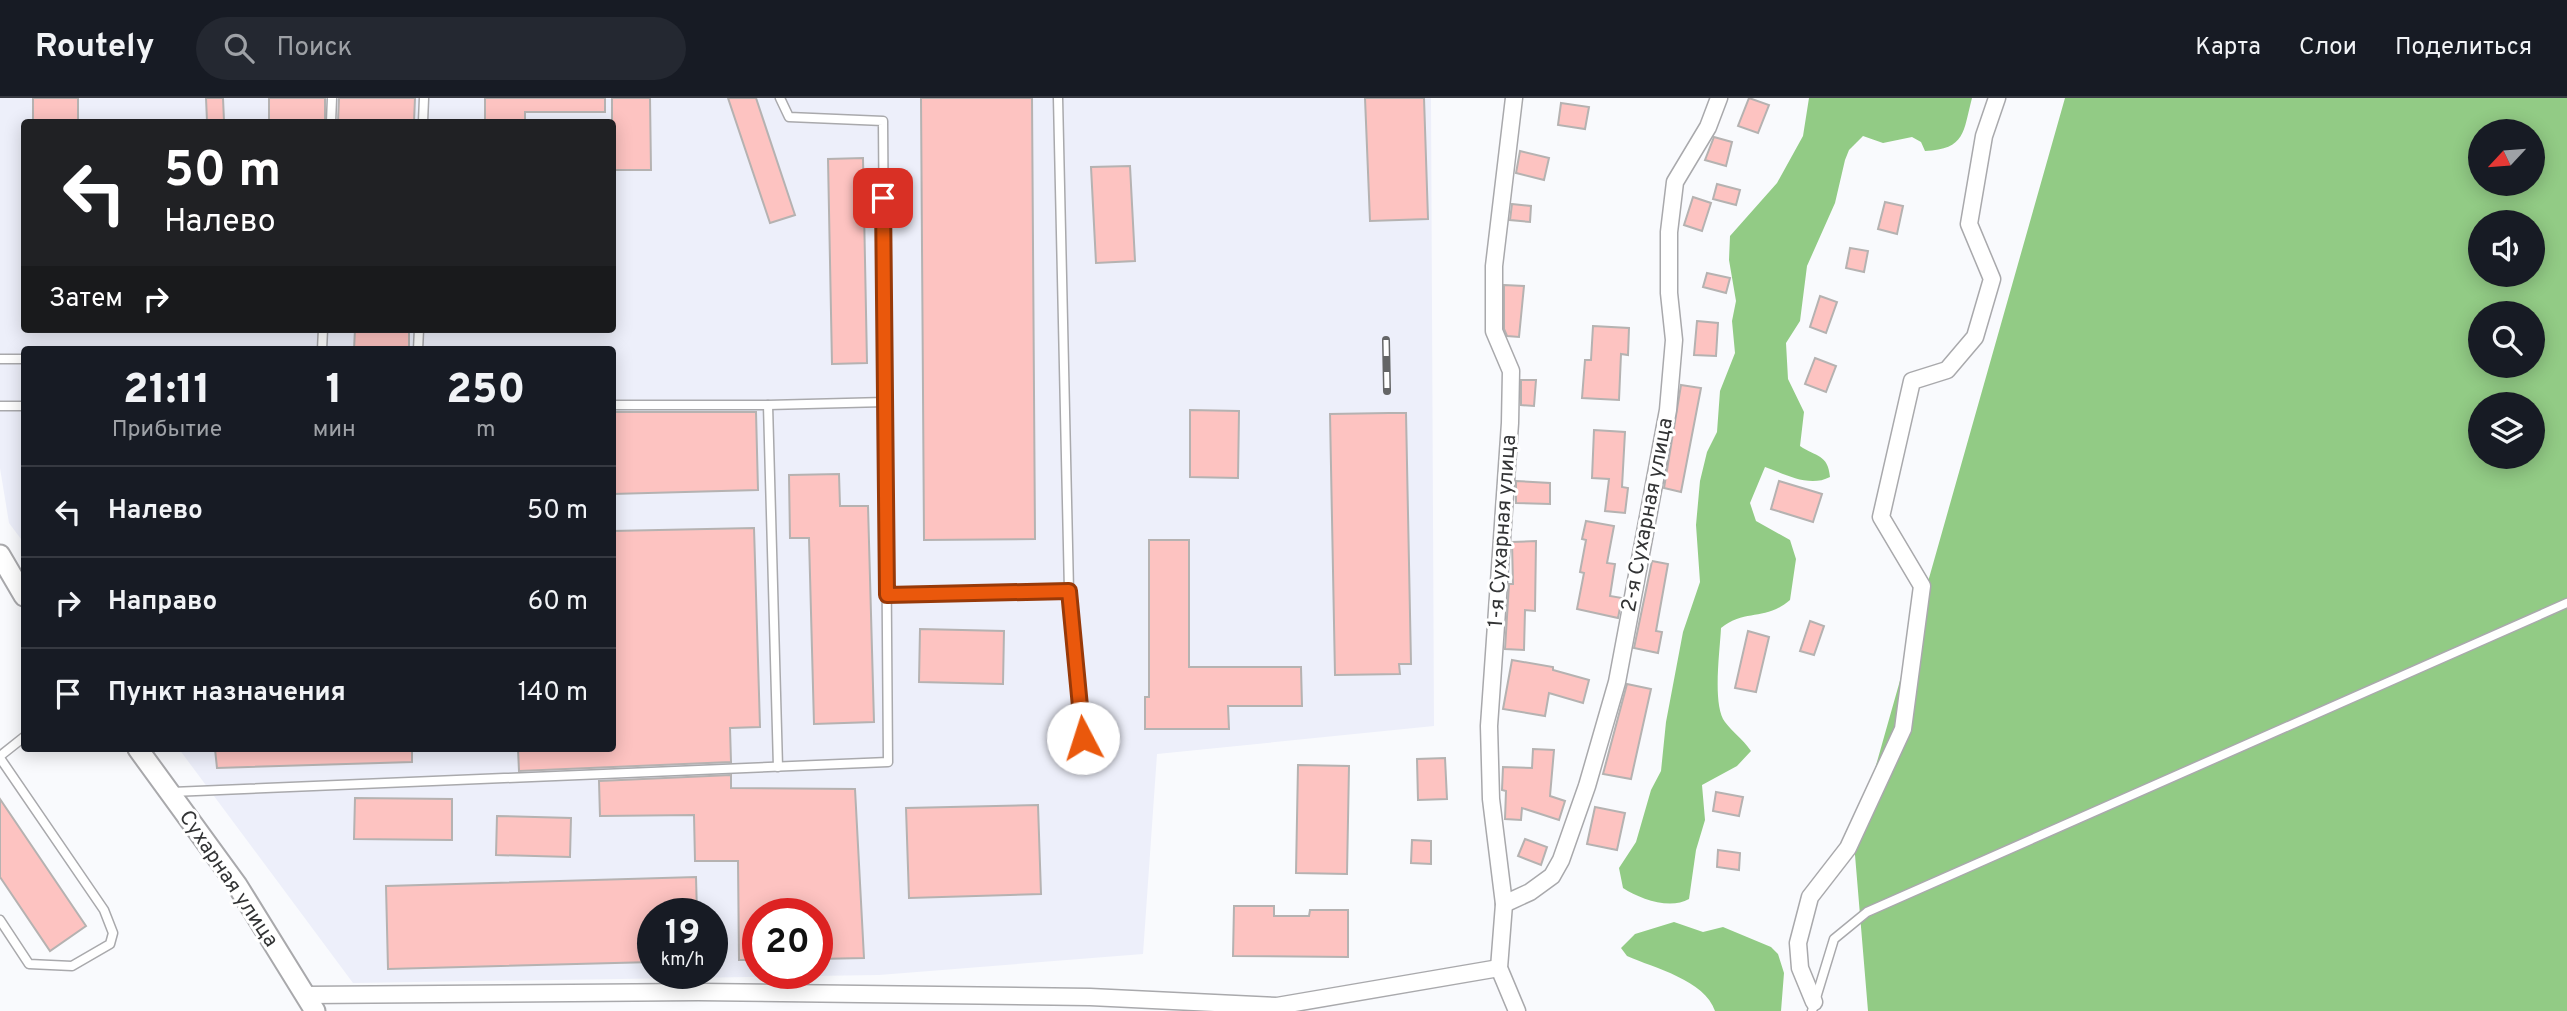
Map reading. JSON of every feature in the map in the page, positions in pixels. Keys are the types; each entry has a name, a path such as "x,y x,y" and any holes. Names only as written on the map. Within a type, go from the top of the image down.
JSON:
{"street":[{"name":"1-я Сухарная улица","path":"1499,968 1504,904 1491,799 1489,726 1507,488 1511,371 1494,331 1494,266 1514,98"},
{"name":"2-я Сухарная улица","path":"1504,904 1530,892 1552,876 1561,860 1587,786 1617,682 1668,410 1674,340 1669,293 1670,232 1675,182 1708,127 1718,98"},
{"path":"1813,1007 1800,968 1798,943 1810,897 1848,848 1903,729 1922,586 1881,517 1912,381 1947,370 1975,337 1992,279 1969,224 1984,136 1997,98"},
{"path":"0,555 21,591"},
{"name":"Сухарная улица","path":"140,752 237,885 310,1003"},
{"path":"310,1003 698,992 1278,1009 1499,968 1517,1011"}],"lane":[{"path":"331,98 331,119"},
{"path":"423,119 424,98"},
{"path":"169,792 888,762 883,121 789,117 780,98"},
{"path":"1058,98 1069,591 1083,738"},
{"path":"0,359 21,359"},
{"path":"616,405 885,402"},
{"path":"768,405 778,767"},
{"path":"0,406 21,406"},
{"path":"887,595 1069,591"},
{"path":"1813,1007 1833,939 1867,912 2567,603"},
{"path":"0,920 29,964 72,967 110,944 113,933 104,910 0,757 21,740"}],"shaded area":[{"path":"0,98 1431,98 1434,726 1157,754 1143,954 879,975 833,976 833,898 742,898 742,977 728,977 728,898 637,898 637,979 353,983 181,752 616,752 616,346 21,346 21,539 9,523 0,468"}],"green space":[{"path":"1809,98 1972,98 1964,129 1956,142 1948,147 1925,151 1921,142 1912,137 1883,143 1863,136 1849,150 1845,160 1835,203 1807,266 1800,321 1786,343 1788,379 1804,412 1800,446 1824,460 1830,477 1805,481 1765,467 1750,503 1756,521 1790,540 1796,559 1790,600 1772,611 1739,618 1721,628 1718,691 1721,714 1728,726 1751,751 1737,766 1702,785 1705,820 1696,850 1689,899 1673,903 1655,902 1623,888 1619,868 1636,842 1651,790 1661,771 1666,722 1683,632 1700,582 1696,525 1700,481 1707,452 1717,432 1720,391 1735,353 1732,321 1736,301 1729,260 1730,236 1777,183 1803,136"},
{"path":"2065,98 2567,98 2567,1011 1868,1011 1854,843"},
{"path":"1674,922 1703,932 1723,927 1771,947 1778,954 1784,973 1781,1011 1715,1011 1701,991 1690,983 1627,956 1621,948 1635,934"}],"building":[{"path":"33,98 78,98 78,119 33,119"},
{"path":"206,98 223,98 224,119 207,119"},
{"path":"269,98 325,98 325,119 269,119"},
{"path":"339,98 415,98 414,119 338,119"},
{"path":"485,98 605,98 605,112 525,112 525,119 485,119"},
{"path":"612,98 650,98 651,170 616,170 616,119 612,119"},
{"path":"728,98 756,98 795,215 770,223"},
{"path":"921,98 1032,98 1035,539 924,540"},
{"path":"1365,98 1424,98 1428,219 1370,221"},
{"path":"1749,98 1769,105 1758,133 1738,126"},
{"path":"1561,103 1589,107 1585,129 1558,125"},
{"path":"1714,137 1732,142 1726,166 1705,160"},
{"path":"1520,151 1549,158 1544,180 1516,173"},
{"path":"863,158 867,363 832,364 828,159"},
{"path":"1130,166 1135,261 1096,263 1091,167"},
{"path":"1717,184 1740,190 1736,205 1713,199"},
{"path":"1693,197 1711,203 1702,231 1684,225"},
{"path":"1885,202 1903,206 1897,234 1878,229"},
{"path":"1512,204 1531,206 1530,222 1510,220"},
{"path":"1850,248 1868,251 1864,272 1846,268"},
{"path":"1707,273 1730,278 1726,293 1703,287"},
{"path":"1504,285 1524,286 1519,337 1507,336 1504,329"},
{"path":"1820,296 1837,302 1826,333 1810,327"},
{"path":"1697,321 1718,323 1716,356 1694,355"},
{"path":"1593,326 1629,328 1628,355 1621,354 1619,400 1582,398 1585,360 1591,360"},
{"path":"355,333 409,333 409,346 354,346"},
{"path":"1815,358 1836,366 1826,392 1805,384"},
{"path":"1521,380 1536,380 1534,406 1521,405"},
{"path":"1681,385 1701,388 1681,492 1664,488"},
{"path":"1190,410 1239,411 1238,478 1190,477"},
{"path":"616,412 756,412 758,490 616,494"},
{"path":"1406,413 1411,664 1399,664 1400,674 1335,675 1330,414"},
{"path":"1594,430 1625,432 1622,487 1628,488 1625,513 1605,511 1609,479 1592,478"},
{"path":"839,474 840,506 868,506 874,722 814,724 809,538 790,538 789,475"},
{"path":"1516,481 1550,483 1550,504 1516,503"},
{"path":"1779,481 1822,494 1813,522 1771,509"},
{"path":"1586,521 1614,526 1607,563 1615,564 1610,596 1622,598 1618,618 1577,609 1584,573 1580,572 1586,540 1582,539"},
{"path":"754,528 760,727 730,728 731,762 519,771 518,752 616,752 616,531"},
{"path":"1149,540 1189,540 1189,667 1301,667 1302,706 1228,706 1229,729 1145,729 1145,697 1149,697"},
{"path":"1536,541 1535,611 1525,610 1524,650 1505,649 1509,584 1513,584 1512,542"},
{"path":"1652,561 1668,564 1656,631 1662,632 1658,653 1634,648"},
{"path":"1810,621 1824,626 1814,655 1800,651"},
{"path":"920,629 1004,631 1003,684 919,682"},
{"path":"1748,631 1769,637 1756,692 1735,688"},
{"path":"1512,660 1553,667 1553,670 1589,680 1583,703 1549,693 1545,716 1503,709"},
{"path":"1627,684 1651,689 1631,779 1603,774"},
{"path":"1533,749 1554,750 1550,796 1565,801 1559,820 1522,808 1521,820 1505,819 1503,767 1532,768"},
{"path":"215,752 412,752 412,762 217,768"},
{"path":"1445,758 1447,799 1418,800 1417,759"},
{"path":"1298,765 1349,766 1347,874 1296,873"},
{"path":"731,775 731,788 855,789 864,958 833,959 833,898 742,898 742,960 739,960 738,861 695,861 694,815 600,816 599,781"},
{"path":"1716,792 1743,797 1739,816 1713,811"},
{"path":"355,798 452,799 452,840 354,839"},
{"path":"0,799 86,926 50,951 0,877"},
{"path":"1038,805 1041,894 909,898 906,808"},
{"path":"1595,807 1625,813 1617,850 1587,844"},
{"path":"497,816 571,818 570,857 496,855"},
{"path":"1525,839 1547,847 1541,865 1518,856"},
{"path":"1412,840 1431,841 1431,864 1411,863"},
{"path":"1718,850 1740,853 1739,870 1717,867"},
{"path":"696,877 697,898 637,898 637,962 388,969 386,886"},
{"path":"1234,906 1274,906 1274,916 1309,916 1310,910 1348,910 1348,957 1233,956"}],"railway":[{"path":"1386,340 1387,391"}],"route":[{"path":"883,198 887,595 1069,591 1083,738"}]}
